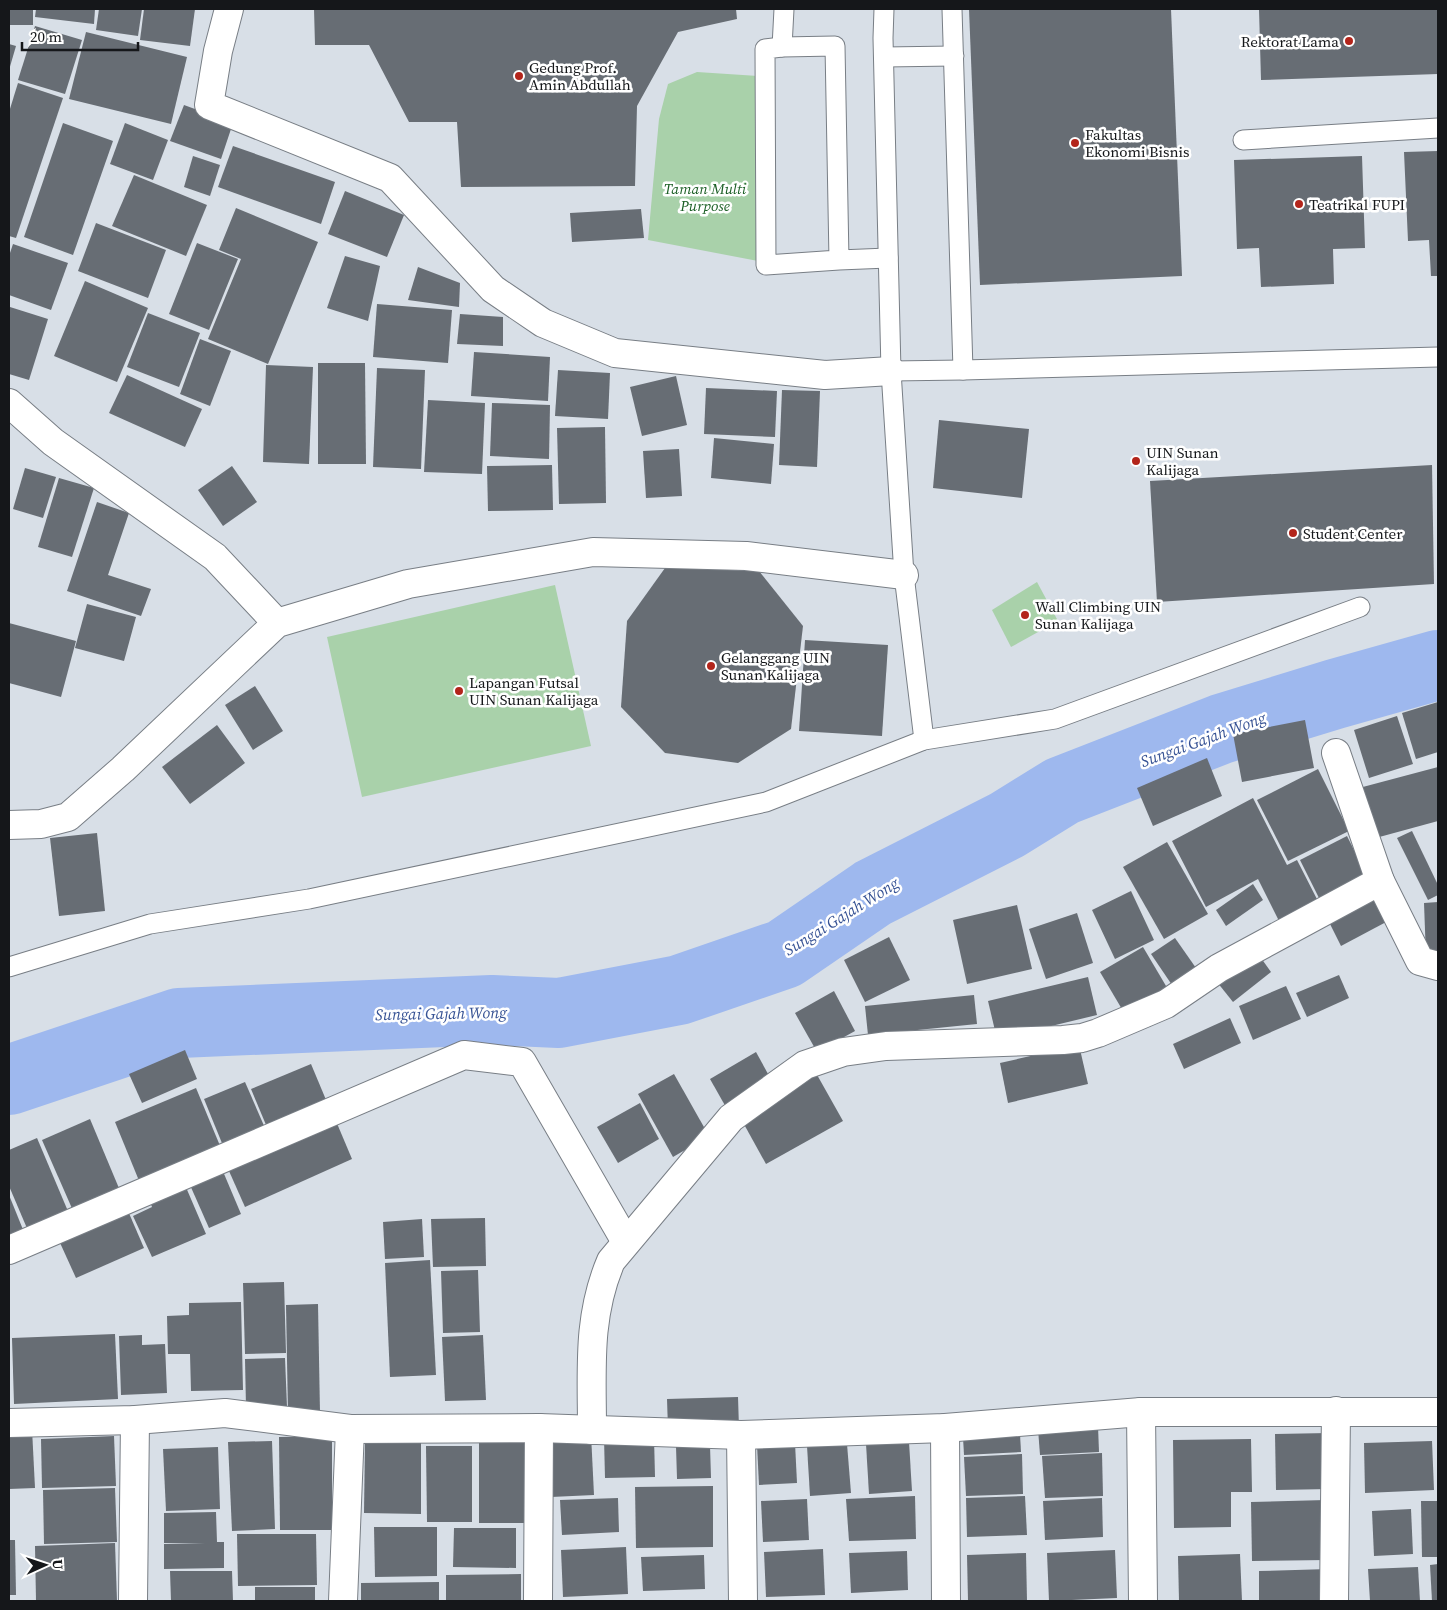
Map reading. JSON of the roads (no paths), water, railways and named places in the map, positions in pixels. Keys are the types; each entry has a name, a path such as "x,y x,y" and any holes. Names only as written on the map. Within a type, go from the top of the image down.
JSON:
{"street":[{"path":"229,9 218,51 209,105 390,178 493,289 544,323 615,354 825,374 890,371"},
{"path":"9,403 53,442 215,557 277,623"},
{"path":"9,825 41,824 68,817 123,769 277,623 408,584 593,552 746,556 904,575"},
{"path":"1336,753 1380,881 1420,961 1438,966"},
{"path":"592,1430 593,1326 602,1281 611,1261 731,1118 805,1065 843,1052 886,1046 1063,1040 1082,1038 1098,1033 1166,1004 1219,968 1380,881"},
{"path":"9,1250 464,1055 522,1062 626,1242"},
{"path":"1334,1601 1336,1411"},
{"path":"1141,1412 1143,1601"},
{"path":"9,1423 135,1420 225,1413 350,1429 539,1428 741,1435 945,1428 1141,1412 1438,1412"},
{"path":"133,1601 135,1420"},
{"path":"538,1601 539,1428"},
{"path":"945,1428 946,1601"},
{"path":"343,1601 350,1429"},
{"path":"741,1435 742,1601"}],"lane":[{"path":"782,47 784,9"},
{"path":"884,9 890,371 904,575 924,740"},
{"path":"952,9 963,370"},
{"path":"839,260 836,47 834,45 782,47 764,51 766,265 888,258"},
{"path":"884,57 954,56"},
{"path":"1243,140 1438,128"},
{"path":"890,371 1438,357"},
{"path":"9,967 150,924 309,899 766,802 924,740 1055,719 1360,607"}],"waterway":[{"name":"Sungai Gajah Wong","path":"9,1080 179,1023 492,1010 559,1013 679,990 784,954 873,893 1007,825 1062,791 1221,729 1438,665"}],"place":[{"name":"Rektorat Lama","path":"1349,41"},
{"name":"Gedung Prof. Amin Abdullah","path":"519,76"},
{"name":"Fakultas Ekonomi Bisnis","path":"1075,143"},
{"name":"Teatrikal FUPI","path":"1299,204"},
{"name":"UIN Sunan Kalijaga","path":"1136,461"},
{"name":"Student Center","path":"1293,533"},
{"name":"Wall Climbing UIN Sunan Kalijaga","path":"1025,615"},
{"name":"Gelanggang UIN Sunan Kalijaga","path":"711,666"},
{"name":"Lapangan Futsal UIN Sunan Kalijaga","path":"459,691"}],"park label":[{"name":"Taman Multi Purpose","path":"705,196"}]}
